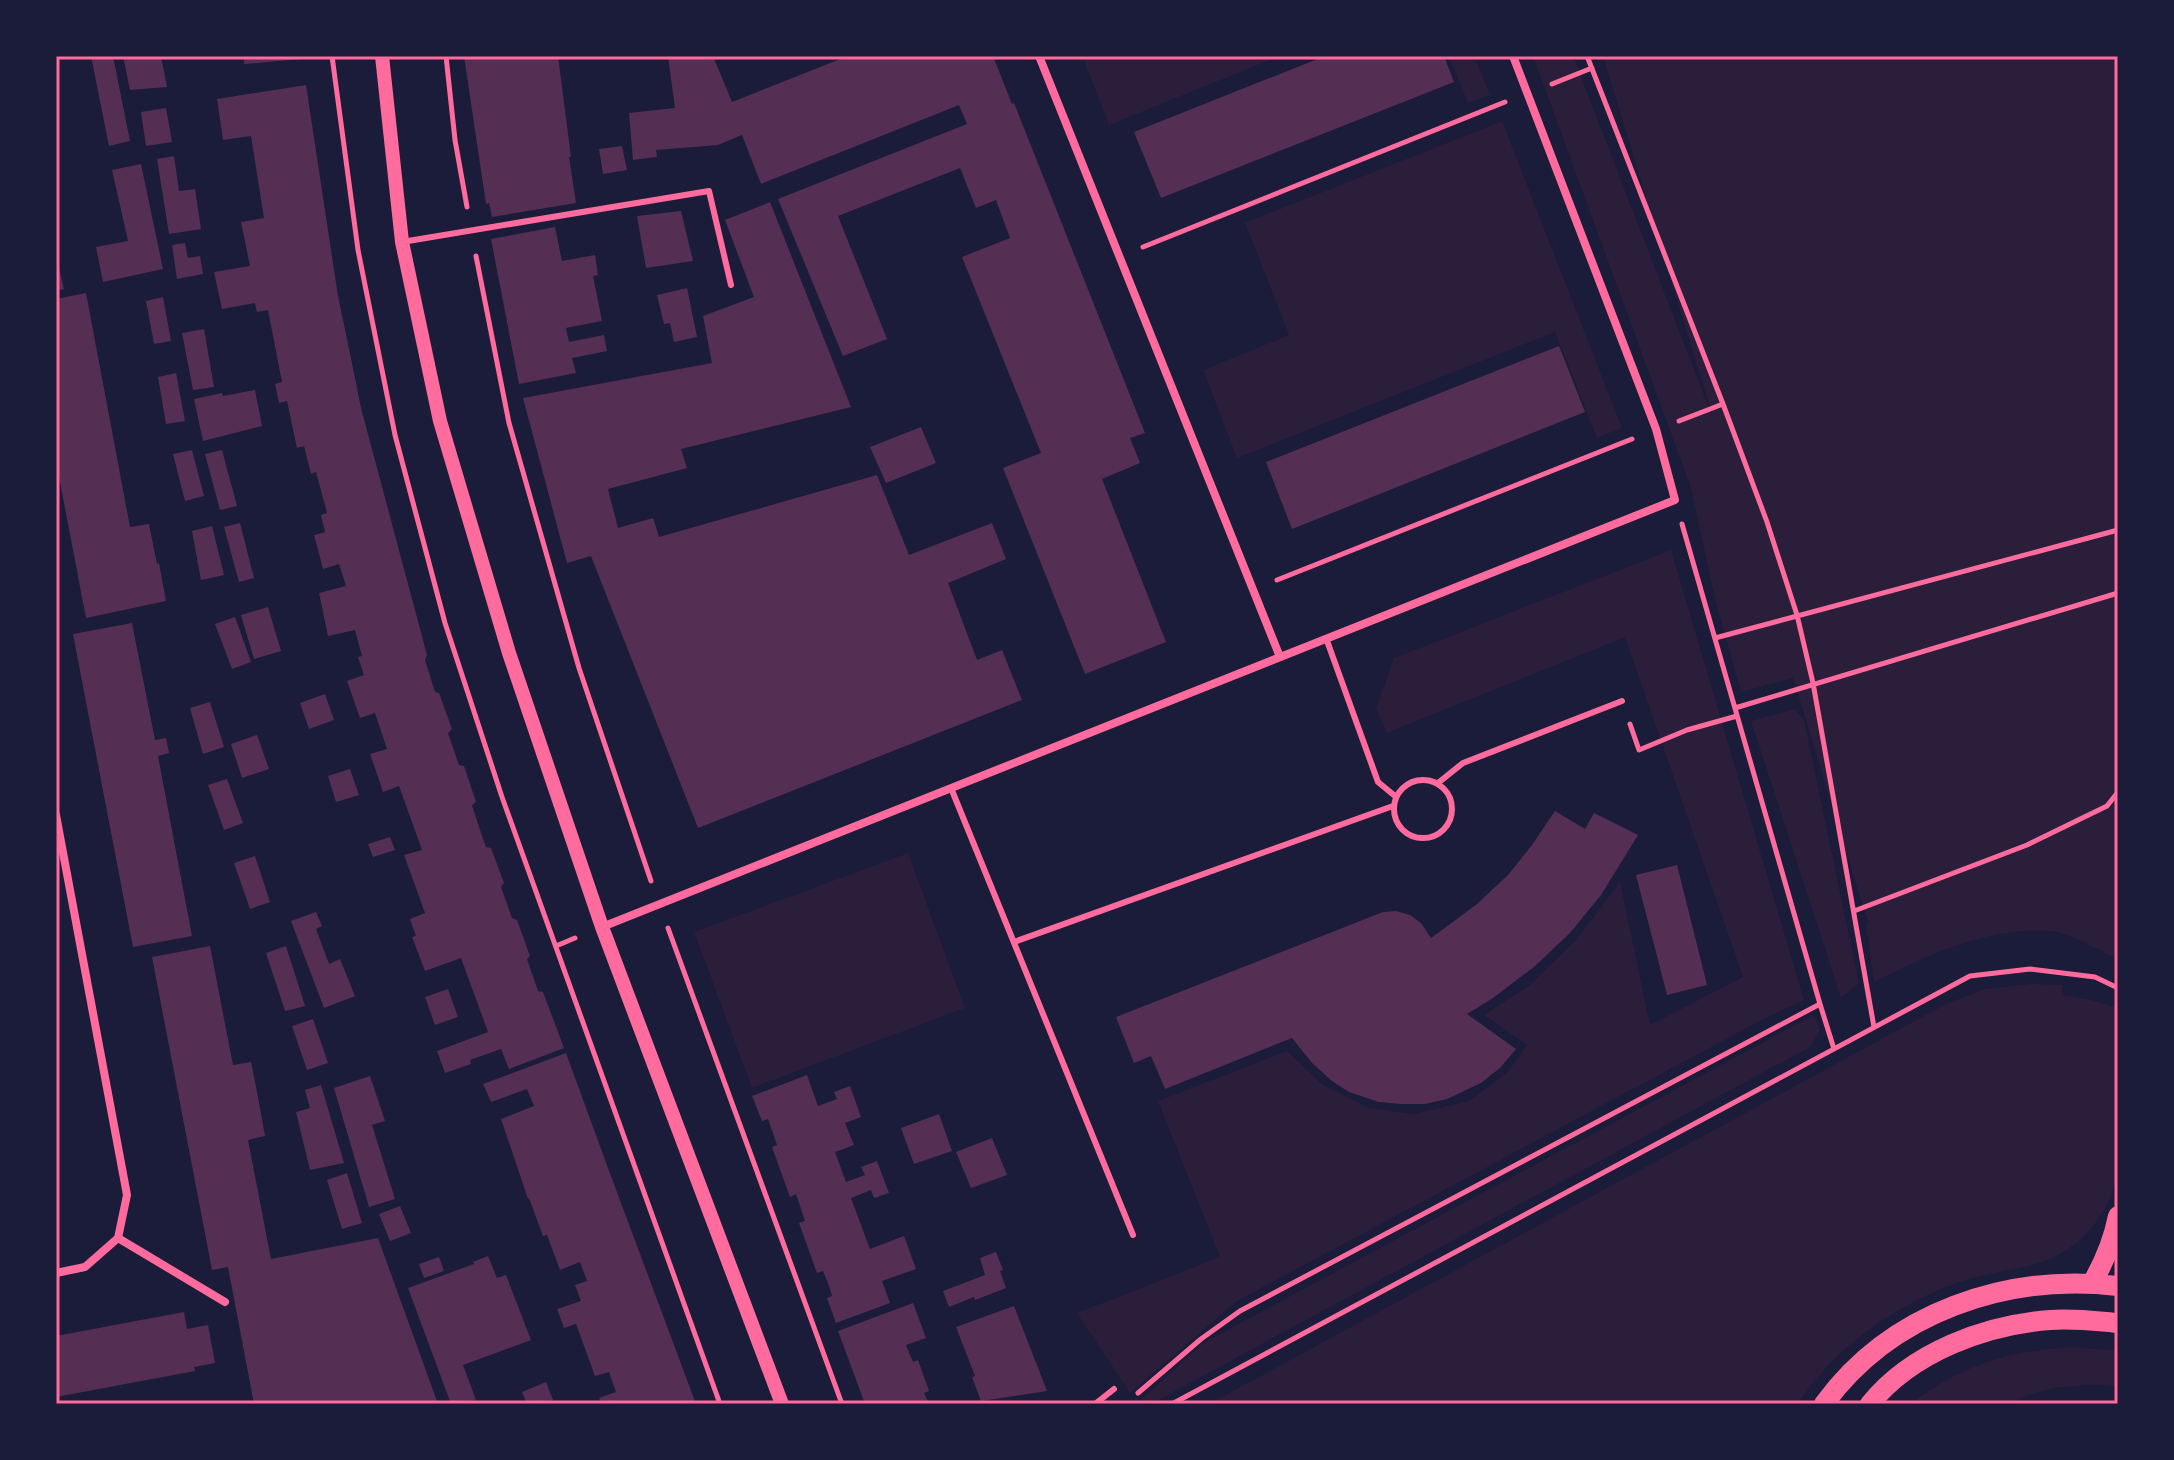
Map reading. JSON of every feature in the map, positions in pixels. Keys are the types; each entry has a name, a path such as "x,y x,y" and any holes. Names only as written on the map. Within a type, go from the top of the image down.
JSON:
{"main road":[{"path":"2092,1283 2113,1240 2118,1216"},
{"path":"1824,1404 1860,1361 1921,1319 1960,1303 2037,1286 2092,1283 2118,1286"},
{"path":"1870,1404 1900,1376 1928,1356 1968,1338 2049,1320 2086,1319 2118,1323"}],"street":[{"path":"382,56 402,242 440,421 509,653 602,927 782,1404"},
{"path":"1039,56 1280,657"},
{"path":"602,927 1675,500 1656,429 1513,56"},
{"path":"56,815 127,1195 118,1238 85,1267 56,1273"},
{"path":"118,1238 225,1302"}],"lane":[{"path":"402,242 709,191 731,285"},
{"path":"1326,638 1378,782 1395,796"},
{"path":"1438,783 1463,763 1622,701"},
{"path":"1419,779 1438,783 1450,796 1452,813 1449,822 1435,836 1414,838 1405,833 1394,817 1395,796 1410,782 1419,779"},
{"path":"951,788 1133,1235"},
{"path":"1014,942 1393,806"},
{"path":"1095,1404 1114,1389"}],"path":[{"path":"332,56 361,266 395,435 445,623 502,797 720,1404"},
{"path":"446,56 455,140 509,423 579,668 659,904 842,1404"},
{"path":"1587,56 1723,404 1767,522 1797,615 1813,683 1874,1027"},
{"path":"1119,257 1592,68"},
{"path":"1253,589 1723,404"},
{"path":"1675,500 1834,1049"},
{"path":"1715,638 2118,530"},
{"path":"1735,708 2118,593"},
{"path":"1622,701 1639,750 1687,730 1737,716"},
{"path":"1854,911 2027,845 2107,806 2118,792"},
{"path":"1172,1404 1970,976 2030,969 2095,977 2118,988"},
{"path":"1136,1395 1201,1339 1240,1311 1820,1004"}],"shaded area":[{"path":"1082,56 1280,56 1109,125"},
{"path":"1449,56 1474,56 1490,95 1468,103"},
{"path":"1533,56 1573,56 1714,421 1603,56 2118,56 2118,959 2056,932 2010,932 1938,952 1874,982 1868,923 1793,678 1741,692 1715,599 1691,488"},
{"path":"1502,121 1622,428 1597,438 1555,332 1237,458 1203,370 1289,335 1245,223"},
{"path":"1671,550 1804,1000 1237,1301 1130,1393 1077,1313 1220,1257 1158,1101 1287,1051 1323,1085 1369,1108 1414,1114 1469,1101 1507,1073 1527,1045 1484,1015 1530,985 1576,940 1620,882 1650,1025 1743,977 1625,637 1387,733 1376,709 1394,658"},
{"path":"1795,709 1804,720 1859,983 1841,998 1751,721"},
{"path":"908,853 965,1008 752,1088 694,932"},
{"path":"2031,984 2062,985 2062,995 2118,1008 2119,1165 2105,1208 2086,1234 2062,1253 2032,1265 1949,1286 1885,1319 1845,1349 1798,1404 1209,1404 1948,1003 1984,989"},
{"path":"1814,1015 1820,1030 1810,1047 1151,1404 1136,1404 1203,1343"},
{"path":"2073,1347 2118,1351 2118,1386 2054,1388 2008,1404 1911,1404 1948,1379 1988,1362 2029,1352"}],"building":[{"path":"91,56 113,56 130,141 109,146"},
{"path":"123,56 161,56 167,87 130,90"},
{"path":"244,56 302,56 302,59 244,64"},
{"path":"464,56 558,56 576,203 492,217 489,203 486,204"},
{"path":"668,56 713,56 732,102 848,56 993,56 1145,433 1130,438 1140,463 1102,479 1166,642 1085,674 1003,468 1041,453 962,257 1010,238 996,200 976,208 960,168 838,216 887,339 843,356 778,199 967,124 959,105 761,184 742,135 718,145 656,150 657,157 633,160 629,113 675,108"},
{"path":"1325,56 1444,56 1454,82 1161,198 1134,132"},
{"path":"306,85 338,296 361,408 427,655 425,660 452,729 448,733 459,765 464,766 476,802 472,805 486,847 491,848 512,918 517,920 530,956 527,959 538,991 543,992 564,1048 509,1069 501,1049 445,1073 437,1051 488,1032 461,958 425,971 412,937 416,936 410,919 425,913 404,855 422,850 399,786 383,792 370,754 387,749 375,713 360,718 347,681 364,675 355,630 328,636 319,593 346,586 339,564 323,569 314,535 325,532 321,515 327,513 316,472 311,474 304,446 297,448 287,401 279,403 275,384 282,382 268,310 257,312 255,303 222,309 214,272 250,266 241,222 264,218 251,136 223,140 217,99"},
{"path":"166,108 172,142 146,146 141,112"},
{"path":"622,146 627,170 603,174 599,149"},
{"path":"174,156 179,191 195,189 201,229 169,234 157,159"},
{"path":"141,164 163,269 103,282 96,247 128,241 112,170"},
{"path":"770,202 851,407 681,449 687,468 608,489 618,528 653,518 659,537 877,475 909,555 992,523 1006,559 948,583 977,660 1002,650 1022,700 698,828 591,556 567,563 523,398 712,363 703,316 754,297 725,220"},
{"path":"681,211 693,261 646,268 637,216"},
{"path":"555,227 562,261 595,255 598,275 593,276 602,321 566,328 569,342 604,335 607,351 572,358 576,373 519,384 491,239"},
{"path":"185,243 188,258 200,256 203,274 177,279 172,245"},
{"path":"56,255 64,289 56,291"},
{"path":"687,288 697,337 674,342 670,323 664,324 657,295"},
{"path":"86,293 130,527 149,524 166,601 86,618 56,461 56,299"},
{"path":"163,297 171,341 154,344 146,301"},
{"path":"204,329 214,387 193,390 182,333"},
{"path":"1559,346 1585,412 1292,529 1266,462"},
{"path":"176,373 185,421 166,424 158,377"},
{"path":"255,390 262,426 203,441 194,399"},
{"path":"921,427 936,463 886,483 870,447"},
{"path":"192,450 204,496 185,501 173,454"},
{"path":"222,450 237,506 220,510 205,454"},
{"path":"240,523 254,578 239,582 224,527"},
{"path":"212,526 224,575 201,580 192,531"},
{"path":"268,607 281,651 254,659 241,615"},
{"path":"235,617 251,662 232,669 215,624"},
{"path":"132,623 155,740 166,738 169,753 158,756 192,936 133,947 73,634"},
{"path":"325,694 334,720 309,729 300,703"},
{"path":"210,702 224,747 203,754 190,708"},
{"path":"257,735 269,769 242,778 231,744"},
{"path":"350,769 359,795 336,802 328,776"},
{"path":"227,779 243,823 224,830 208,785"},
{"path":"1555,811 1585,829 1594,813 1638,835 1601,895 1570,933 1535,966 1467,1014 1516,1049 1500,1068 1481,1083 1447,1099 1425,1104 1379,1102 1349,1092 1332,1081 1292,1038 1165,1089 1151,1056 1134,1063 1116,1017 1383,912 1396,911 1410,915 1421,923 1431,938 1477,904 1508,875"},
{"path":"390,837 395,850 373,857 368,844"},
{"path":"255,856 270,902 250,909 234,863"},
{"path":"1677,865 1707,985 1667,995 1636,875"},
{"path":"316,912 322,926 316,929 329,964 340,959 355,996 324,1008 291,921"},
{"path":"210,946 233,1065 251,1062 258,1097 265,1136 248,1140 271,1259 378,1238 438,1404 254,1404 228,1267 212,1270 152,957"},
{"path":"286,946 305,1006 285,1011 266,953"},
{"path":"448,989 458,1017 435,1025 425,997"},
{"path":"313,1019 328,1063 307,1070 292,1026"},
{"path":"566,1053 696,1404 602,1404 599,1398 616,1392 609,1372 595,1376 576,1324 564,1328 557,1309 581,1301 575,1285 587,1281 580,1262 560,1270 547,1235 543,1236 528,1199 501,1119 534,1106 527,1089 491,1102 483,1084"},
{"path":"807,1075 818,1106 837,1099 834,1092 850,1086 861,1117 845,1123 854,1145 835,1152 846,1182 865,1175 861,1167 877,1161 889,1193 874,1198 871,1190 851,1198 870,1249 904,1236 916,1269 882,1281 890,1303 836,1323 827,1298 832,1296 828,1283 823,1271 817,1273 799,1223 805,1221 796,1194 790,1197 772,1147 777,1145 768,1119 762,1121 752,1096"},
{"path":"370,1076 385,1121 372,1125 395,1199 369,1207 334,1088"},
{"path":"321,1085 344,1163 310,1170 296,1112 310,1108 305,1090"},
{"path":"939,1114 952,1151 914,1164 901,1128"},
{"path":"992,1138 1007,1175 971,1188 956,1152"},
{"path":"347,1173 362,1223 342,1229 327,1180"},
{"path":"400,1206 411,1233 390,1241 379,1214"},
{"path":"996,1252 1006,1288 949,1307 943,1291 985,1275 980,1258"},
{"path":"488,1256 497,1278 506,1275 531,1340 463,1365 476,1400 451,1404 408,1288"},
{"path":"439,1257 444,1271 424,1278 419,1264"},
{"path":"913,1303 926,1338 906,1345 913,1362 918,1360 929,1391 924,1393 929,1404 865,1404 838,1331"},
{"path":"1014,1306 1047,1391 981,1401 956,1327"},
{"path":"184,1312 187,1329 208,1325 215,1363 194,1367 195,1371 56,1397 56,1336"},
{"path":"546,1382 553,1400 543,1404 527,1404 522,1392"}]}
